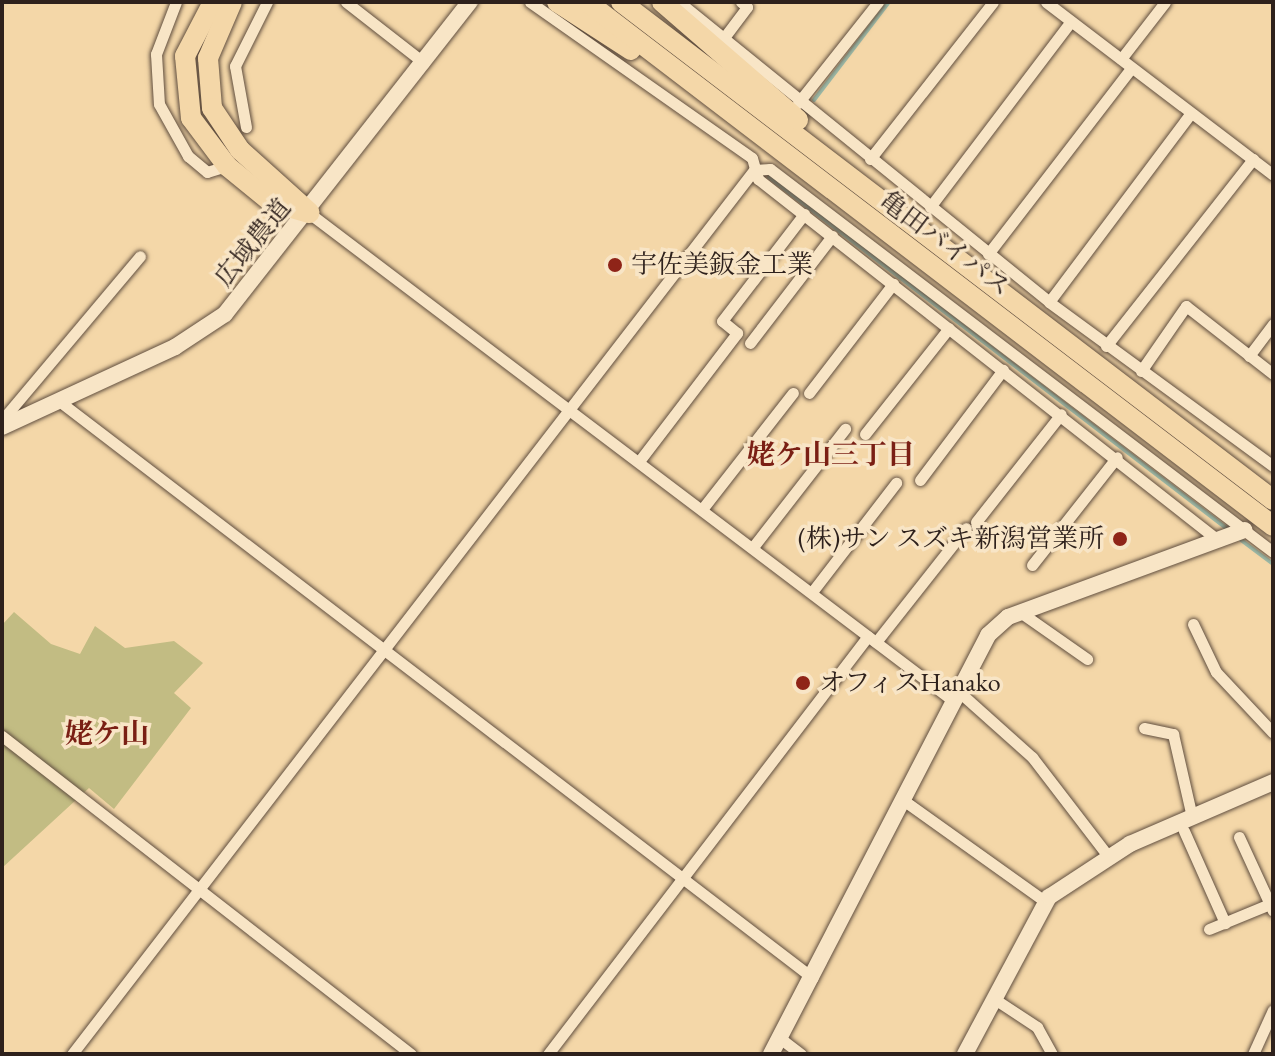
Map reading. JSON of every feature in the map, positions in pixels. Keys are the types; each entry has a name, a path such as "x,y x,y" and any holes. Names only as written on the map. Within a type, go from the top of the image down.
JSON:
{"highway":[{"path":"213,2 193,35 182,78 191,118 217,169 271,202 309,213"},
{"path":"232,2 208,58 212,108 240,150 309,213"},
{"path":"557,2 716,103"},
{"name":"亀田バイパス","path":"587,2 1273,526"},
{"name":"亀田バイパス","path":"621,2 866,186 1273,500"},
{"path":"662,2 866,186"}],"street":[{"path":"176,2 156,54 159,104 170,133 217,169"},
{"path":"246,127 235,66 267,2"},
{"path":"346,2 424,63"},
{"name":"広域農道","path":"2,427 175,347 225,314 309,213 470,2"},
{"path":"530,2 752,158 754,170 804,214 1117,457 1233,535 1273,552"},
{"path":"679,2 798,103 1049,302 1273,466"},
{"path":"723,39 747,7 741,2"},
{"path":"798,103 878,2"},
{"path":"870,159 993,2"},
{"path":"1046,2 1062,7 1071,21 1273,175"},
{"path":"1121,59 1165,2"},
{"path":"930,207 1071,21"},
{"path":"988,254 1131,68"},
{"path":"1049,302 1190,114"},
{"path":"1106,346 1253,159"},
{"path":"72,1054 754,170 770,169 1233,535"},
{"path":"309,213 640,460 872,639 954,695 1032,757 1108,856"},
{"path":"640,460 737,333 722,321 804,214"},
{"path":"750,343 832,236"},
{"path":"2,420 140,256"},
{"path":"809,393 893,284"},
{"path":"1141,371 1186,306 1273,374"},
{"path":"1249,356 1273,324"},
{"path":"865,434 949,328"},
{"path":"920,480 1003,370"},
{"path":"703,508 793,393"},
{"path":"59,401 813,978"},
{"path":"548,1054 683,877 872,639 971,525 1061,414"},
{"path":"753,547 845,429"},
{"path":"1032,565 1117,457"},
{"path":"812,592 896,483"},
{"path":"771,1054 813,978 954,695 988,635 1020,612 1233,535"},
{"path":"1020,612 1087,659"},
{"path":"1193,624 1216,672 1273,733"},
{"path":"1144,728 1173,734 1188,824 1225,923"},
{"path":"2,736 411,1054"},
{"path":"965,1054 1046,902 1108,856 1188,824 1273,782"},
{"path":"903,800 1046,902"},
{"path":"1209,929 1272,908 1239,837"},
{"path":"993,998 1037,1027 1052,1054"},
{"path":"1253,1054 1273,1010"},
{"path":"781,1039 801,1054"}],"shaded area":[{"path":"14,612 51,644 80,654 95,626 125,648 174,641 203,663 174,693 191,708 114,809 89,788 2,868 2,625"}],"waterway":[{"path":"814,100 889,2"},
{"path":"769,177 1230,531"},
{"path":"1237,537 1273,564"}],"place":[{"name":"宇佐美鈑金工業","path":"615,265"},
{"name":"(株)サン スズキ新潟営業所","path":"1120,539"},
{"name":"オフィスHanako","path":"803,683"}],"district":[{"name":"姥ケ山三丁目","path":"831,454"},
{"name":"姥ケ山","path":"107,733"}]}
